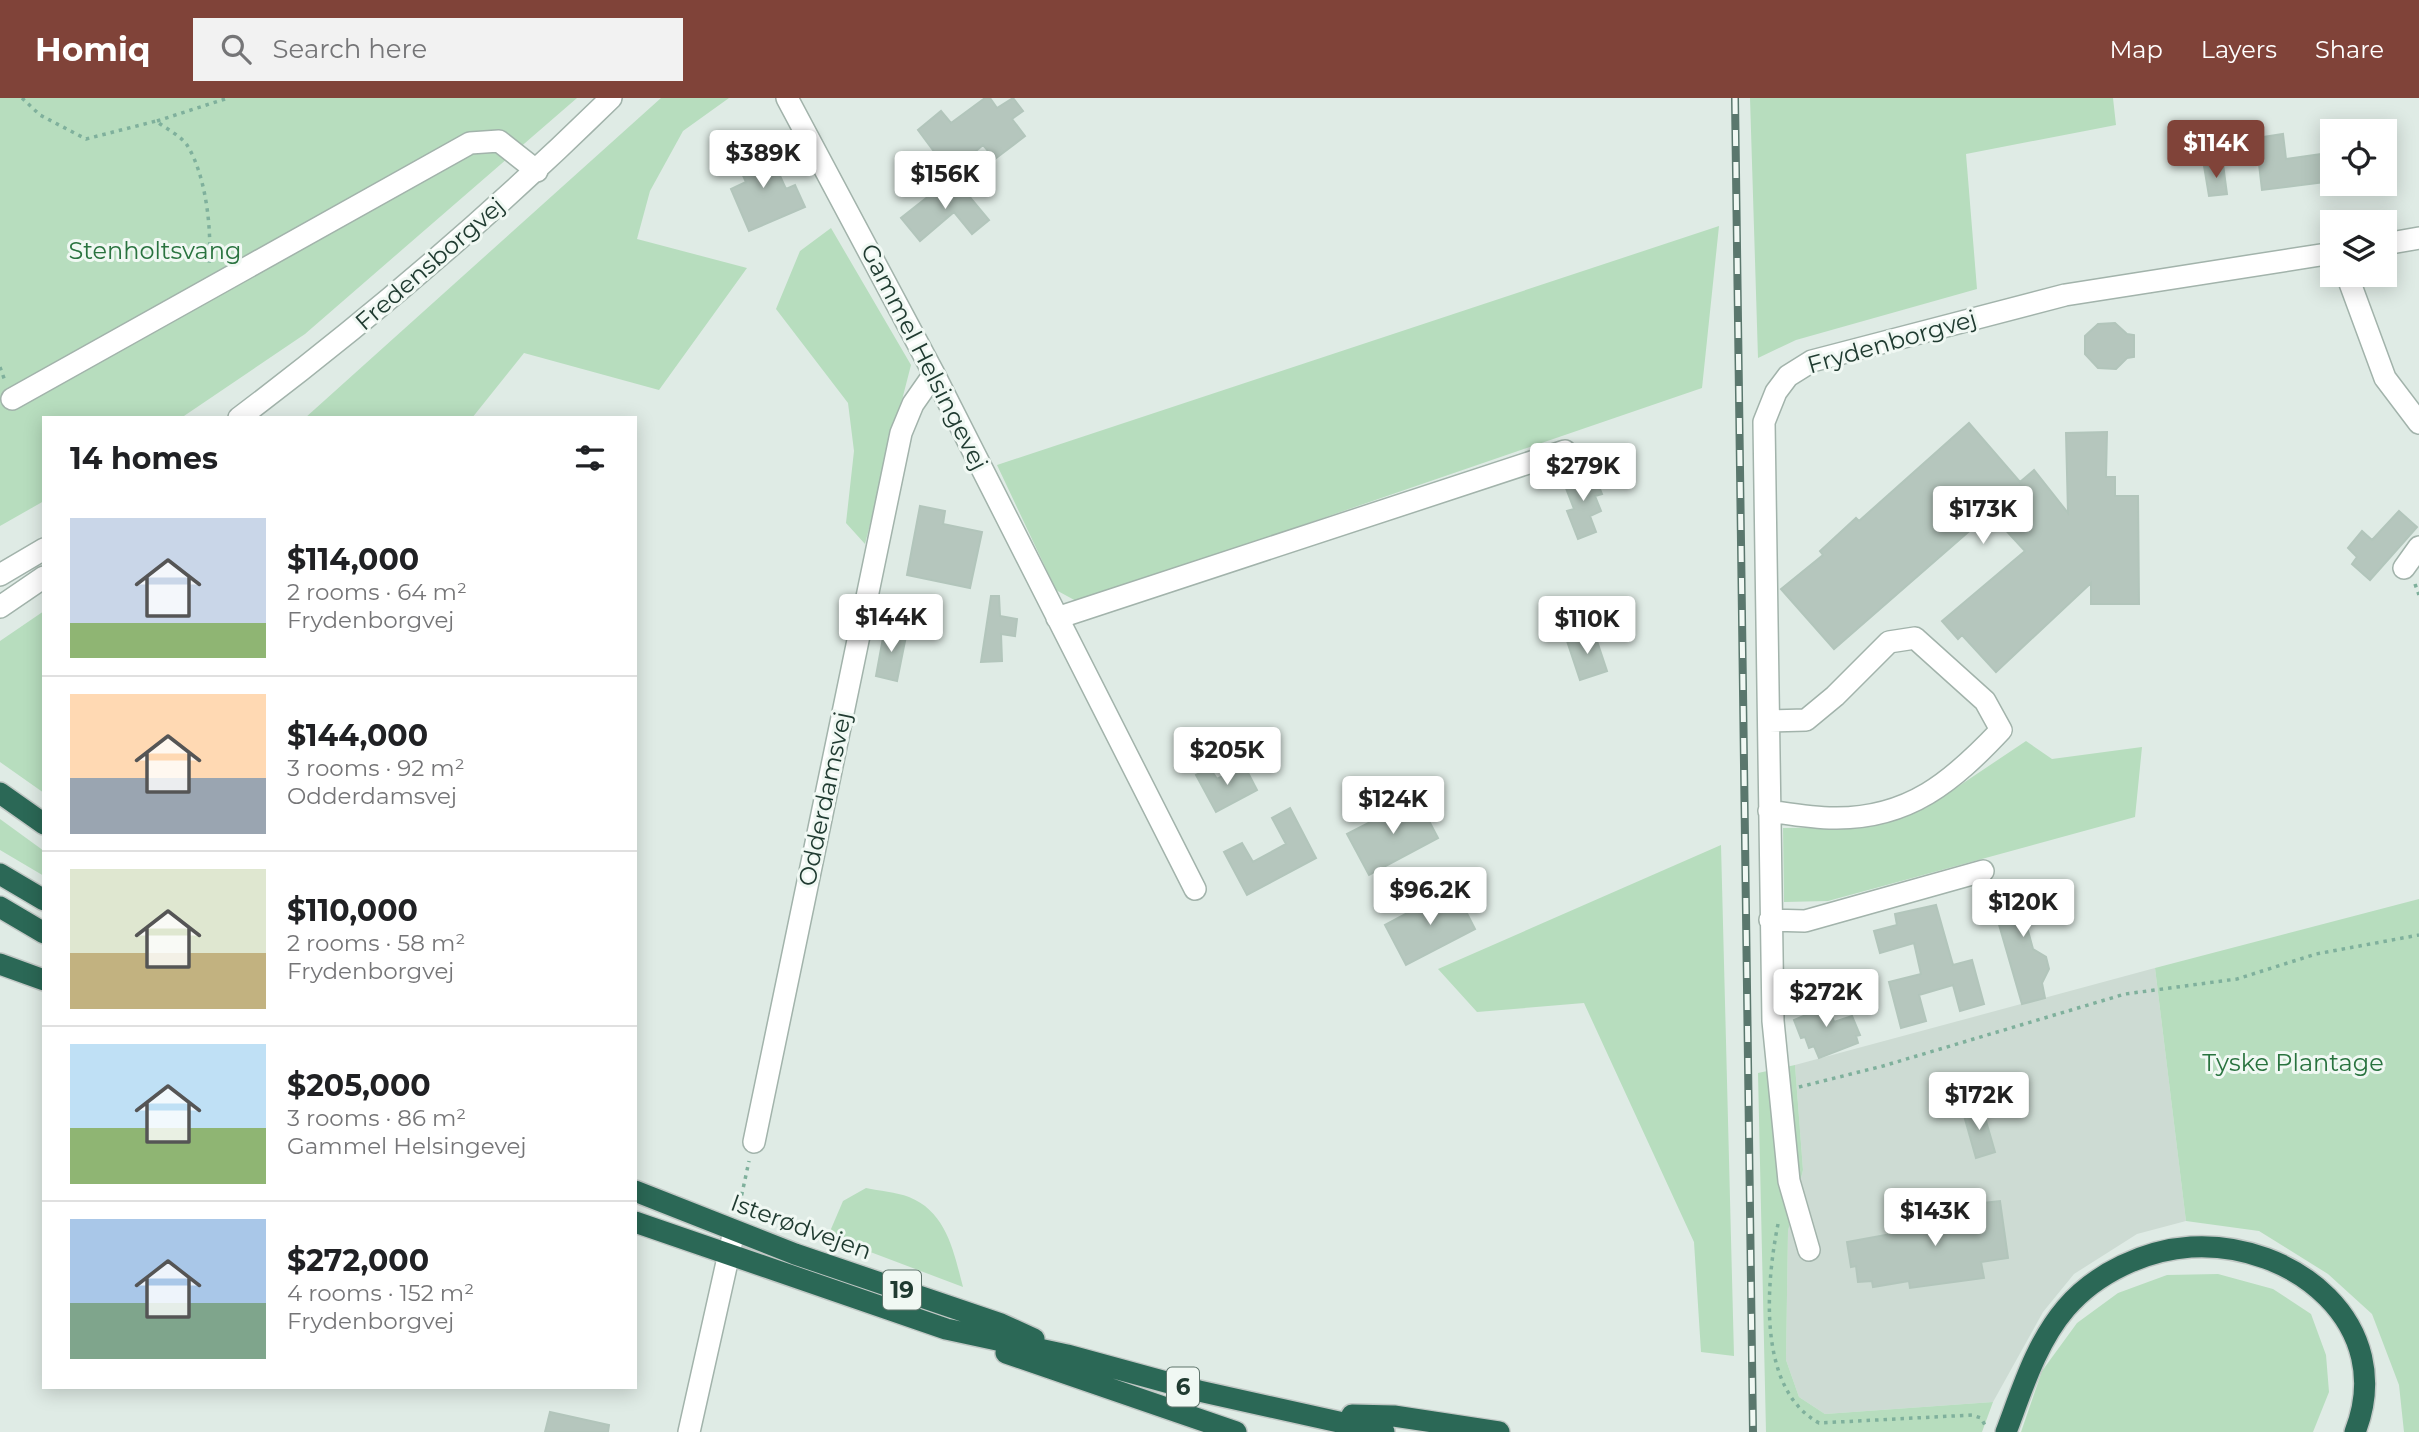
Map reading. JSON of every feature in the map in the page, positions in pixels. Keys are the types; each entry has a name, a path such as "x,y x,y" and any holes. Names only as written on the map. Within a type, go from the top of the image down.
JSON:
{"highway":[{"path":"0,793 42,823"},
{"path":"0,874 42,899"},
{"path":"0,907 42,932"},
{"path":"0,964 42,979"},
{"name":"Isterødvejen","path":"637,1192 734,1231 1001,1324 1067,1356"},
{"name":"Isterødvejen","path":"637,1223 946,1329 1067,1356 1199,1391 1384,1432"},
{"path":"2007,1430 2040,1348 2066,1308 2102,1276 2145,1256 2192,1247 2240,1251 2284,1266 2322,1289 2350,1323 2365,1365 2364,1409 2355,1432"},
{"path":"946,1329 1026,1361 1236,1432"},
{"path":"1301,1414 1394,1416 1499,1432"}],"street":[{"name":"Fredensborgvej","path":"242,416 435,262 537,171 611,98"},
{"name":"Gammel Helsingevej","path":"787,98 934,374 1195,889"},
{"path":"12,399 470,143 499,141 537,171"},
{"path":"2397,242 2419,238"},
{"name":"Frydenborgvej","path":"1809,1250 1789,1181 1773,1021 1765,422 1776,392 1788,376 1812,361 2065,295 2320,255"},
{"path":"2351,287 2385,378 2419,424"},
{"name":"Odderdamsvej","path":"754,1142 901,433 913,404 934,374"},
{"path":"1057,618 1565,451"},
{"path":"2404,568 2419,547"},
{"path":"0,575 42,550"},
{"path":"0,607 42,578"},
{"path":"1769,721 1806,720 1835,696 1889,642 1915,638 1985,701 2001,730 1950,780 1895,809 1833,818 1769,811"},
{"path":"1770,920 1805,921 1983,871"},
{"path":"690,1432 734,1231"}],"path":[{"path":"22,98 40,115 86,139 156,121 228,98"},
{"path":"156,121 186,144 198,177 211,231 208,288"},
{"path":"1780,1090 1883,1066 2125,994 2237,979 2316,954 2419,935"},
{"path":"734,1231 754,1142"},
{"path":"1780,1217 1772,1256 1772,1349 1788,1396 1802,1414 1819,1423 1972,1415 1981,1418 1986,1432"}],"shaded area":[{"path":"2155,968 2186,1221 2137,1234 2074,1274 2043,1312 1993,1402 1825,1414 1799,1397 1786,1360 1788,1231 1803,1170 1795,1065"}],"green space":[{"name":"Stenholtsvang","path":"0,98 577,98 305,334 184,416 42,416 42,502 0,526"},
{"path":"661,98 729,98 683,131 650,191 637,239 747,268 659,390 524,353 474,416 307,416"},
{"path":"1750,98 2113,98 2116,125 1966,154 1977,289 1796,340 1758,358"},
{"path":"1719,226 1702,388 1078,602 1056,590 997,465"},
{"path":"831,228 911,365 865,544 846,523 854,451 848,403 776,309 800,251"},
{"path":"42,612 42,792 0,762 0,641"},
{"path":"2026,741 2052,759 2142,747 2135,817 1828,901 1784,902 1783,828 1851,827 1926,808"},
{"path":"0,819 42,850 42,875 0,850"},
{"path":"1721,845 1734,1356 1701,1352 1694,1242 1584,1003 1477,1012 1438,969"},
{"name":"Tyske Plantage","path":"2419,899 2419,1432 2404,1432 2399,1385 2372,1314 2328,1274 2259,1231 2186,1221 2155,968"},
{"path":"1795,1065 1803,1170 1788,1231 1786,1360 1799,1397 1825,1414 1993,1402 1982,1432 1766,1432 1758,1073"},
{"path":"866,1188 909,1197 932,1213 947,1235 963,1287 828,1236 843,1201"},
{"path":"2218,1274 2273,1289 2311,1314 2326,1355 2329,1392 2313,1432 2021,1432 2042,1371 2077,1323 2118,1293 2167,1275"}],"building":[{"path":"985,98 990,98 997,108 1013,98 1023,111 1012,119 1025,136 995,159 983,145 950,173 918,130 941,111 951,123"},
{"path":"2283,134 2286,159 2320,154 2320,183 2262,190 2256,138"},
{"path":"761,144 766,156 770,154 786,189 795,185 805,207 749,231 731,189 746,182 734,156"},
{"path":"2223,164 2227,194 2209,196 2204,166"},
{"path":"953,177 989,220 972,234 954,212 920,241 901,218"},
{"path":"2115,323 2127,334 2134,335 2134,357 2127,358 2116,369 2098,368 2085,354 2085,336 2098,324"},
{"path":"1969,423 2020,482 2034,470 2068,513 2066,433 2107,432 2106,477 2115,477 2115,496 2138,496 2139,604 2091,604 2091,583 1996,672 1962,635 1958,639 1942,621 2025,551 1990,513 1834,649 1781,589 1823,555 1820,551 1856,518 1859,521"},
{"path":"1593,472 1602,494 1595,496 1601,511 1590,516 1596,532 1578,539 1567,511 1574,509 1564,483"},
{"path":"920,506 945,511 943,524 982,532 970,588 907,575"},
{"path":"2399,511 2417,527 2370,580 2352,564 2357,557 2348,548 2362,531 2372,540"},
{"path":"991,596 999,596 1000,616 1017,619 1015,636 1001,634 1002,661 981,662"},
{"path":"885,627 907,631 897,681 876,676"},
{"path":"1594,632 1607,671 1580,680 1567,641"},
{"path":"1244,765 1257,790 1216,812 1196,775 1210,768 1217,779"},
{"path":"1417,798 1438,838 1369,875 1347,834"},
{"path":"1290,808 1316,858 1247,895 1224,852 1242,843 1253,862 1286,844 1272,818"},
{"path":"2050,881 2055,899 2022,909 2033,949 2046,957 2049,969 2042,983 2045,998 2022,1004 1991,897"},
{"path":"1454,888 1475,929 1406,965 1385,925"},
{"path":"1936,905 1953,965 1972,960 1984,1004 1960,1011 1953,985 1919,995 1926,1021 1901,1028 1889,982 1921,974 1914,943 1880,953 1874,931 1897,925 1895,914"},
{"path":"1826,999 1834,1022 1852,1016 1860,1035 1856,1036 1858,1043 1819,1058 1814,1046 1809,1048 1805,1037 1801,1038 1794,1020 1806,1015 1803,1005"},
{"path":"1982,1107 1995,1152 1976,1158 1963,1112"},
{"path":"1972,1198 1973,1204 2000,1201 2008,1258 1981,1262 1984,1278 1910,1288 1909,1281 1873,1287 1872,1281 1858,1282 1856,1266 1851,1267 1847,1242 1940,1225 1937,1203"},
{"path":"550,1412 609,1425 608,1432 545,1432"}],"railway":[{"path":"1735,98 1753,1432"}]}
